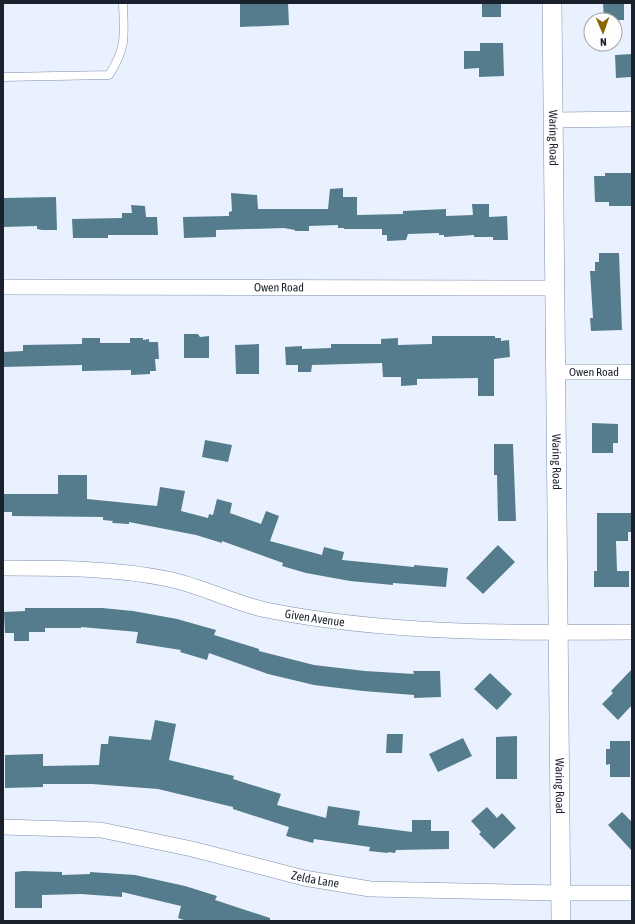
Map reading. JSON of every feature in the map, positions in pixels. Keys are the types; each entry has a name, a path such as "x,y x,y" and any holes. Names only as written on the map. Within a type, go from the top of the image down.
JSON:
{"street":[{"name":"Waring Road","path":"552,3 562,921"},
{"path":"554,120 632,119"},
{"name":"Owen Road","path":"3,287 555,288"},
{"name":"Owen Road","path":"556,372 632,372"},
{"name":"Given Avenue","path":"3,568 85,568 169,579 265,609 385,628 632,632"},
{"name":"Zelda Lane","path":"3,827 101,830 192,849 304,878 370,889 632,893"}],"lane":[{"path":"3,77 109,76 119,59 124,42 123,3"}],"building":[{"path":"240,3 288,3 289,25 240,27"},
{"path":"482,3 501,3 501,17 482,17"},
{"path":"603,3 624,3 624,20 623,12 604,12"},
{"path":"480,43 503,43 504,76 479,77 479,68 464,69 464,51 480,51"},
{"path":"632,54 631,77 616,78 615,55"},
{"path":"605,173 632,173 632,206 609,206 609,202 595,202 594,176 605,176"},
{"path":"343,188 343,197 357,197 357,215 403,214 403,211 446,209 446,216 473,215 472,204 489,204 489,217 507,216 508,240 493,240 493,237 474,237 474,235 444,237 444,235 439,235 439,233 408,234 406,240 387,241 387,235 382,235 382,229 344,229 338,228 338,225 309,226 309,231 295,231 284,228 216,230 216,237 184,238 183,217 229,216 229,212 232,211 231,193 257,195 258,209 328,209 330,189"},
{"path":"56,197 57,230 37,229 37,226 3,227 3,198"},
{"path":"131,205 145,206 146,217 157,217 158,235 108,235 108,238 73,238 72,219 122,218 122,213 132,213"},
{"path":"599,253 619,253 622,330 591,331 590,318 593,318 590,271 595,271 595,262 599,262"},
{"path":"184,334 198,334 200,337 209,336 209,358 184,358"},
{"path":"432,336 495,336 495,338 501,338 501,341 509,340 510,357 494,359 494,396 478,396 478,378 417,379 417,385 401,386 401,377 383,377 382,363 312,365 311,372 298,372 298,365 286,365 285,347 302,346 302,349 331,348 331,344 381,344 381,339 398,338 398,345 432,344"},
{"path":"82,338 100,338 100,343 130,343 130,338 143,338 143,340 149,339 149,342 158,342 159,359 155,359 156,371 150,371 150,374 131,375 131,370 82,371 82,365 3,367 3,352 23,351 23,345 82,344"},
{"path":"259,344 259,374 236,374 235,345"},
{"path":"592,423 618,424 618,443 613,443 613,453 592,453"},
{"path":"205,440 232,445 228,462 202,457"},
{"path":"494,444 513,444 516,521 498,521 497,475 494,475"},
{"path":"58,475 87,475 87,499 157,506 160,487 185,491 181,511 208,518 209,514 213,515 217,499 232,503 230,513 261,524 266,511 279,516 270,541 322,555 324,547 344,552 342,560 414,567 414,565 448,568 446,587 393,583 393,585 350,581 306,573 282,566 283,563 222,541 222,543 196,535 129,522 129,524 112,523 113,521 103,520 103,517 12,516 12,512 3,512 3,494 58,494"},
{"path":"597,513 632,513 632,532 628,532 628,541 616,541 617,571 629,571 629,587 594,587 594,571 597,571"},
{"path":"498,545 515,562 483,594 466,578"},
{"path":"25,608 102,608 133,611 177,619 216,630 214,635 259,649 259,651 314,665 365,671 414,674 413,671 440,671 441,697 414,698 414,695 314,685 268,674 209,653 207,660 180,652 181,650 136,643 138,632 81,627 45,628 45,632 29,632 29,641 14,641 14,633 5,633 4,612 25,611"},
{"path":"632,669 632,705 618,720 602,704 613,693 611,691"},
{"path":"490,673 512,694 497,710 474,689"},
{"path":"155,720 176,724 169,760 234,776 233,779 281,794 277,805 326,818 328,806 360,811 358,825 412,832 412,820 431,820 431,831 449,831 449,849 396,850 395,853 388,853 369,851 370,847 314,839 313,843 286,836 289,827 233,809 233,807 158,789 92,784 43,784 43,787 5,788 5,755 43,754 43,766 99,765 101,744 108,744 109,736 151,740"},
{"path":"387,734 403,734 402,753 386,753"},
{"path":"517,736 517,779 496,779 496,737"},
{"path":"463,738 472,756 438,772 429,754"},
{"path":"610,741 630,741 630,777 610,777 610,764 606,765 606,749 610,749"},
{"path":"487,807 497,818 502,813 516,828 494,849 479,834 481,832 471,821"},
{"path":"622,812 632,822 632,851 608,825"},
{"path":"15,872 62,872 62,875 90,874 90,872 135,875 185,886 217,896 215,900 270,918 270,921 187,921 178,918 181,906 122,892 122,897 81,894 42,895 42,908 15,908"}]}
